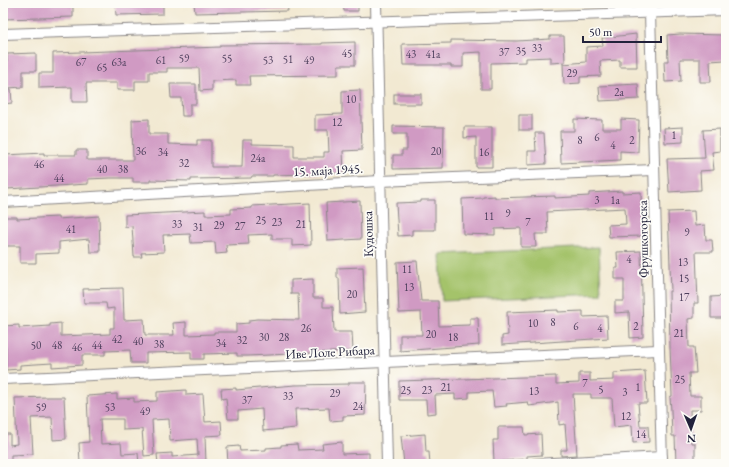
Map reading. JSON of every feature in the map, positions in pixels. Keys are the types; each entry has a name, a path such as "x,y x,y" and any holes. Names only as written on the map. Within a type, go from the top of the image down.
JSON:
{"street":[{"name":"Кудошка","path":"376,3 387,464"},
{"path":"3,34 726,10"},
{"name":"Фрушкогорска","path":"650,12 662,461"},
{"name":"15. маја 1945.","path":"3,202 380,180 654,170"},
{"name":"Иве Лоле Рибара","path":"3,379 658,350"},
{"path":"535,464 662,461"}],"green space":[{"path":"599,247 601,294 442,301 440,254"}],"building":[{"path":"3,3 73,3 73,17 3,19"},
{"path":"115,3 163,3 163,14 116,15"},
{"path":"194,3 287,3 288,11 195,13"},
{"path":"343,3 358,3 358,11 344,11"},
{"path":"636,34 637,67 620,67 620,60 600,61 601,76 580,77 580,83 564,84 563,64 586,62 586,47 603,46 602,38"},
{"path":"667,35 724,35 725,60 710,61 711,82 700,82 700,59 680,59 681,81 665,82 664,61 668,61"},
{"path":"550,36 564,36 565,62 551,63 551,57 526,58 526,62 491,63 491,89 481,89 481,52 463,53 463,67 451,67 451,65 403,65 402,44 451,43 451,40 517,41 550,39"},
{"path":"355,42 355,65 338,65 338,75 249,76 250,85 236,85 236,80 212,81 212,90 200,91 199,68 167,68 167,72 149,72 149,81 135,81 135,90 117,90 117,83 86,83 87,102 72,102 72,87 39,88 39,73 53,73 53,53 220,47 220,45 322,44"},
{"path":"36,53 36,71 23,71 23,87 8,88 7,54"},
{"path":"170,84 196,84 196,104 190,104 190,116 182,116 181,98 171,98"},
{"path":"638,84 639,99 600,101 599,86"},
{"path":"11,89 12,103 3,104 3,90"},
{"path":"360,90 362,150 343,151 344,173 252,176 251,178 191,179 191,181 150,180 150,182 133,182 133,178 88,179 88,184 7,189 5,155 44,153 44,155 76,155 76,150 87,150 87,160 133,160 132,120 149,119 149,134 168,134 168,144 197,145 197,140 211,140 211,167 242,167 243,140 252,140 252,144 294,145 294,157 324,157 324,152 329,152 328,130 315,130 315,115 342,114 342,91"},
{"path":"394,94 421,94 421,104 394,104"},
{"path":"519,115 532,115 532,130 519,130"},
{"path":"574,119 602,120 602,129 621,129 621,119 639,120 638,152 620,151 620,160 561,163 560,131 574,131"},
{"path":"393,126 444,127 443,168 393,169 393,155 402,155 402,150 407,150 407,134 393,134"},
{"path":"464,127 492,127 492,167 476,167 476,137 464,138"},
{"path":"683,127 683,142 665,143 664,128"},
{"path":"720,129 720,151 712,152 714,170 700,171 701,190 669,192 667,159 705,158 703,130"},
{"path":"535,133 544,133 546,164 528,165 528,151 536,151"},
{"path":"622,191 622,193 641,192 642,236 609,237 608,225 626,224 625,208 547,212 548,234 535,234 536,247 521,247 521,228 495,229 495,235 463,234 462,199 495,196 495,198 555,196 555,198 589,196 589,193"},
{"path":"421,200 435,200 435,230 412,230 412,235 398,236 396,203 421,202"},
{"path":"360,201 361,239 328,241 326,203"},
{"path":"310,203 311,245 292,246 292,239 272,239 272,234 248,235 249,244 226,245 227,253 216,254 215,242 191,243 190,234 163,235 164,252 141,253 142,257 134,257 132,226 125,227 125,215 205,211 205,215 231,214 231,209 252,208 252,206"},
{"path":"694,211 695,226 705,225 706,240 712,240 713,252 696,252 698,303 694,303 694,318 688,319 689,347 694,347 696,373 689,373 690,396 701,396 701,410 690,410 691,443 695,443 695,462 676,463 675,436 672,436 670,397 672,396 669,291 671,291 668,212"},
{"path":"99,216 100,252 90,252 89,239 59,242 59,253 36,254 36,263 20,263 20,246 3,246 3,217 17,217 17,219 58,217 58,219"},
{"path":"641,251 643,337 630,338 629,312 615,313 615,301 624,301 624,279 615,279 615,268 618,268 617,252"},
{"path":"417,261 421,301 438,301 439,326 470,325 470,318 478,318 479,345 400,351 400,335 422,335 421,312 399,313 397,262"},
{"path":"363,267 365,312 340,314 339,278 337,278 337,268"},
{"path":"313,279 313,298 323,298 323,307 333,307 334,332 352,332 353,351 248,356 237,356 237,353 204,354 204,359 191,359 191,352 146,353 146,363 131,363 130,350 105,351 105,355 82,355 82,365 52,367 52,363 20,365 20,369 6,370 6,346 3,346 3,326 19,325 19,328 50,326 50,324 61,323 61,336 110,334 110,328 114,328 114,308 107,309 106,303 84,303 83,289 123,288 124,320 144,319 145,335 174,335 173,323 186,322 186,335 214,334 214,332 236,332 236,324 249,323 249,320 299,320 298,294 291,294 291,280"},
{"path":"726,296 726,318 711,318 711,297"},
{"path":"558,310 558,312 583,311 583,317 607,316 608,338 502,345 502,336 508,335 507,312"},
{"path":"645,371 647,403 638,403 640,426 648,426 649,442 633,443 632,425 614,427 612,398 591,398 591,394 573,394 577,455 561,456 561,450 567,450 565,424 559,425 558,402 529,406 528,402 506,404 507,406 494,407 492,391 469,392 469,398 455,399 455,394 435,395 436,413 427,414 426,400 399,400 399,381 556,376 556,384 579,383 579,373 590,373 590,381 614,380 614,373"},
{"path":"349,382 366,382 365,415 343,416 343,420 330,421 329,408 295,409 296,428 263,431 262,409 238,411 238,419 228,419 226,398 222,399 221,389 236,388 236,390 295,385 349,384"},
{"path":"186,390 186,395 203,394 205,422 221,421 222,435 205,436 206,464 158,464 157,454 172,453 172,457 198,455 197,439 170,441 169,419 152,420 154,455 144,456 142,429 123,430 123,419 100,419 101,444 121,443 122,454 138,453 139,464 80,464 79,443 89,442 87,396 117,394 117,399 134,398 134,402 157,401 157,392"},
{"path":"64,397 66,439 53,440 52,417 31,418 33,454 11,455 11,464 3,464 3,434 10,434 10,445 17,444 15,398"},
{"path":"498,427 524,427 525,435 541,434 542,455 527,456 527,459 494,462 493,440 498,440"},
{"path":"425,434 426,452 429,452 430,464 404,464 401,436"},
{"path":"342,442 342,454 369,453 369,464 228,464 227,447 239,446 240,451 266,450 266,448 281,447 281,445 297,444 298,450 323,449 322,444"}]}
